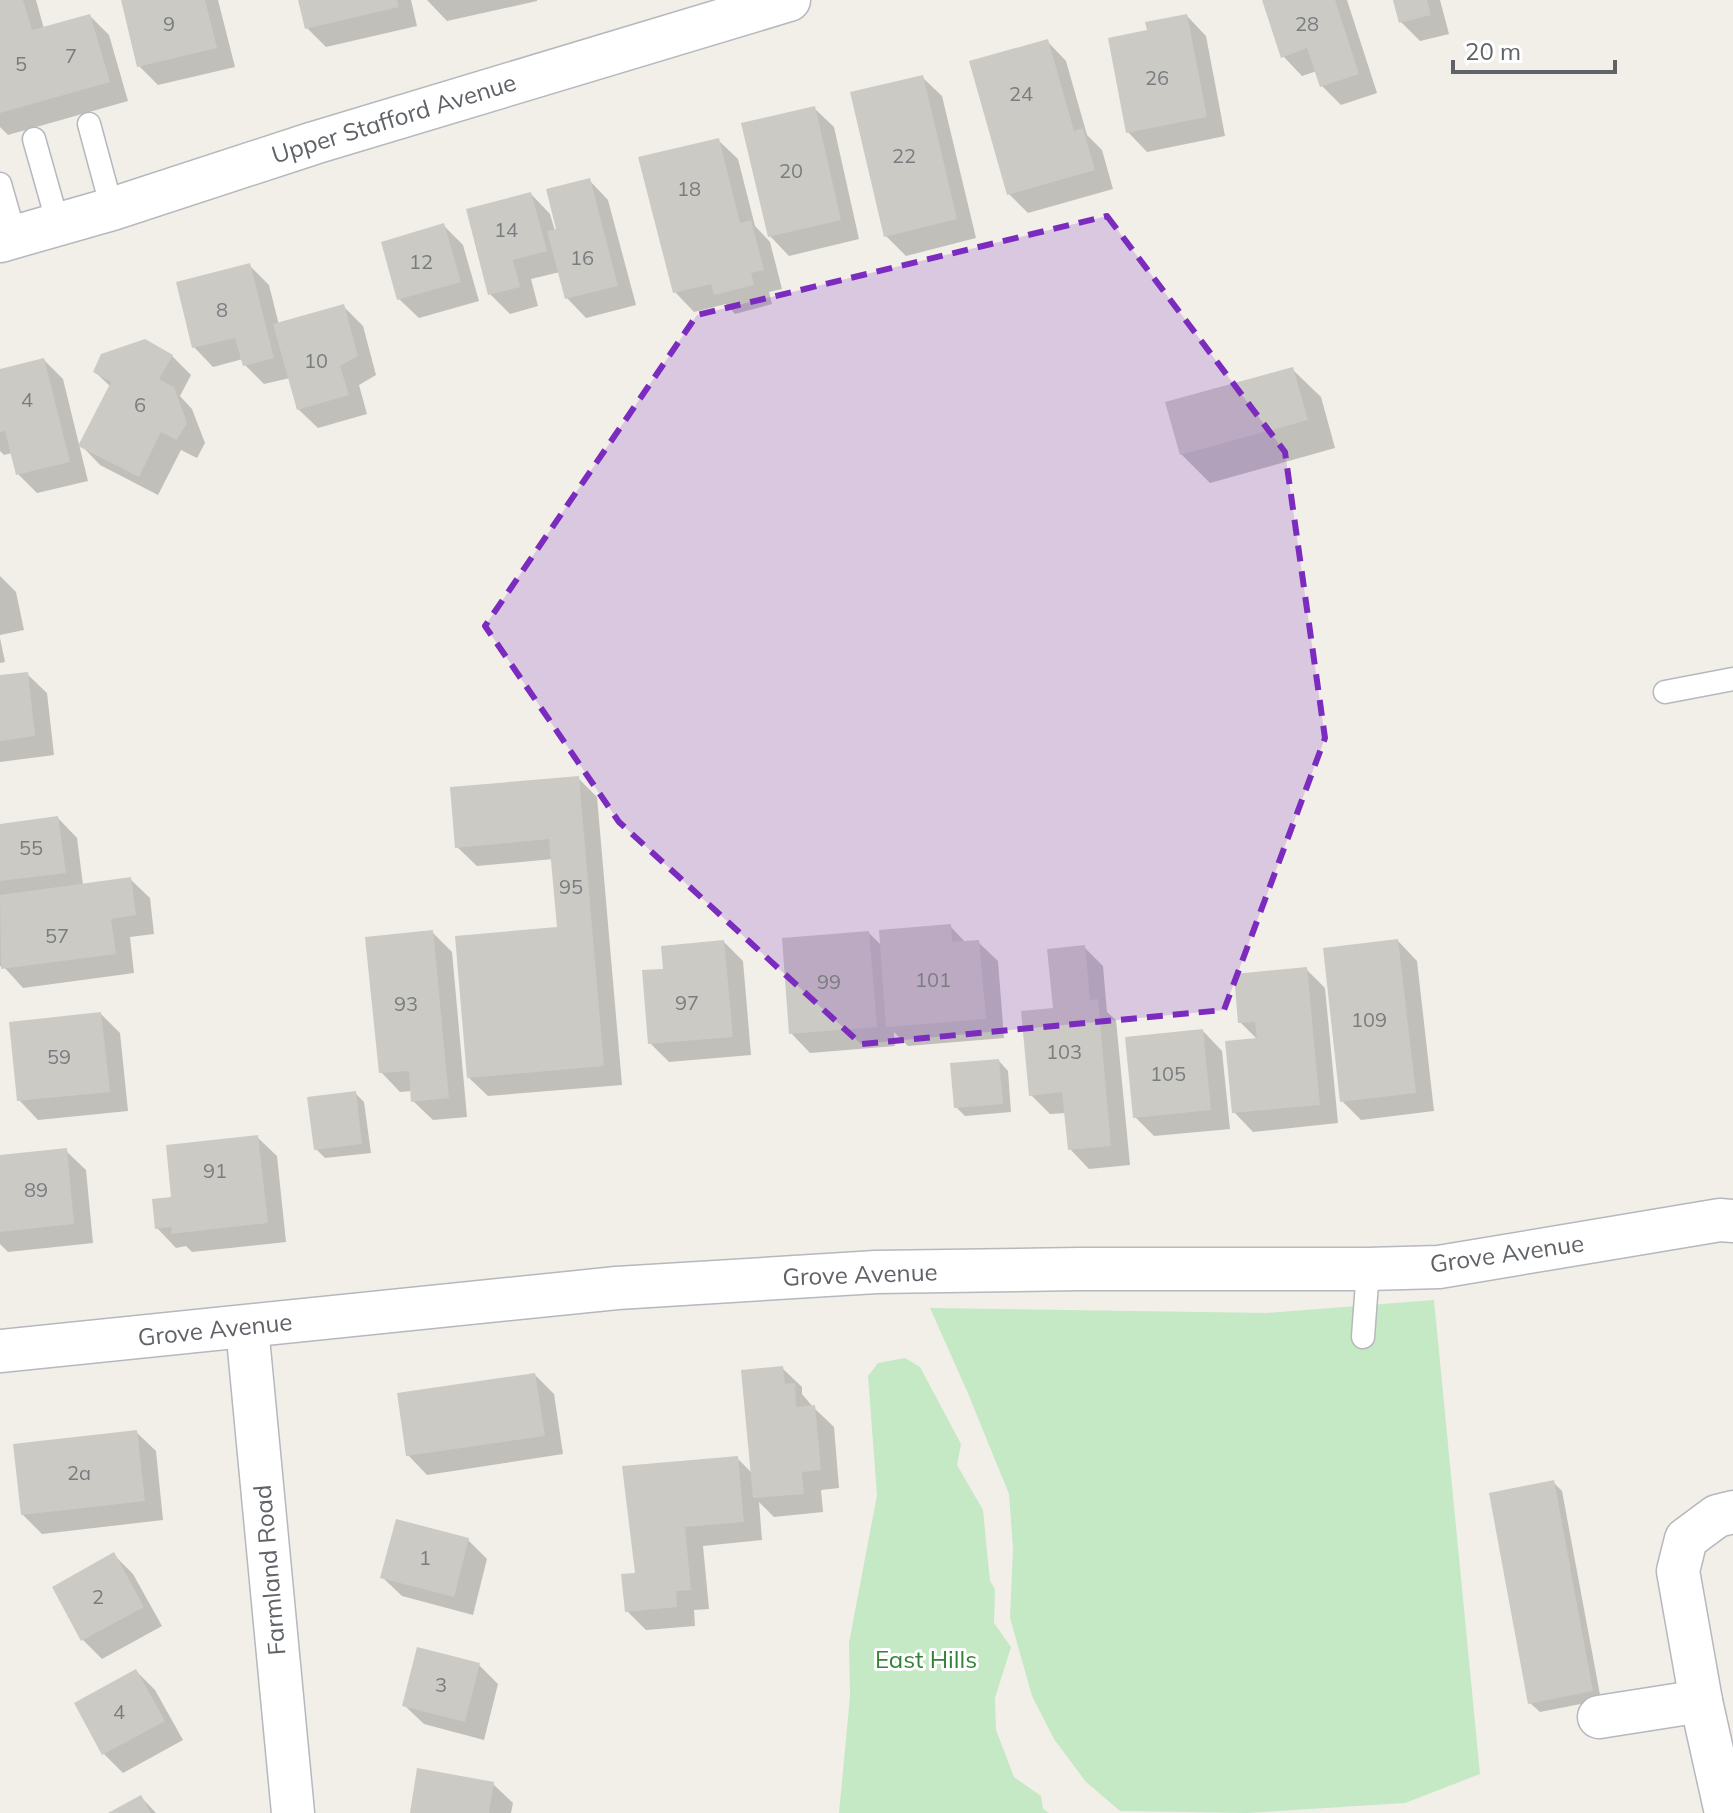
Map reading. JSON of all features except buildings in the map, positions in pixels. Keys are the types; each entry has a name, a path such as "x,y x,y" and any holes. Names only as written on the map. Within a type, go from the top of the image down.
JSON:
{"street":[{"name":"Upper Stafford Avenue","path":"8,239 789,0"},
{"name":"Grove Avenue","path":"0,1351 617,1288 876,1272 1439,1267 1726,1221"},
{"name":"Farmland Road","path":"247,1327 293,1813"},
{"path":"1726,1813 1701,1701 1678,1571 1686,1539 1717,1516 1733,1512"},
{"path":"1599,1717 1701,1701"}],"lane":[{"path":"89,124 112,209"},
{"path":"34,139 58,224"},
{"path":"0,184 8,239"},
{"path":"1665,692 1733,679"},
{"path":"1363,1337 1368,1269"}],"highlighted area":[{"path":"1107,216 1285,452 1325,738 1224,1010 861,1044 619,822 485,626 697,315"}],"green space":[{"path":"1434,1300 1480,1774 1405,1803 1247,1813 1120,1811 1086,1782 1054,1739 1032,1696 1010,1618 1013,1549 1009,1494 930,1308 1267,1313"},
{"name":"East Hills","path":"905,1358 920,1367 961,1444 957,1465 983,1510 990,1581 995,1589 994,1623 1011,1647 995,1698 996,1730 1014,1777 1041,1796 1043,1809 1049,1813 839,1813 850,1697 849,1643 877,1495 868,1376 878,1363"}]}
